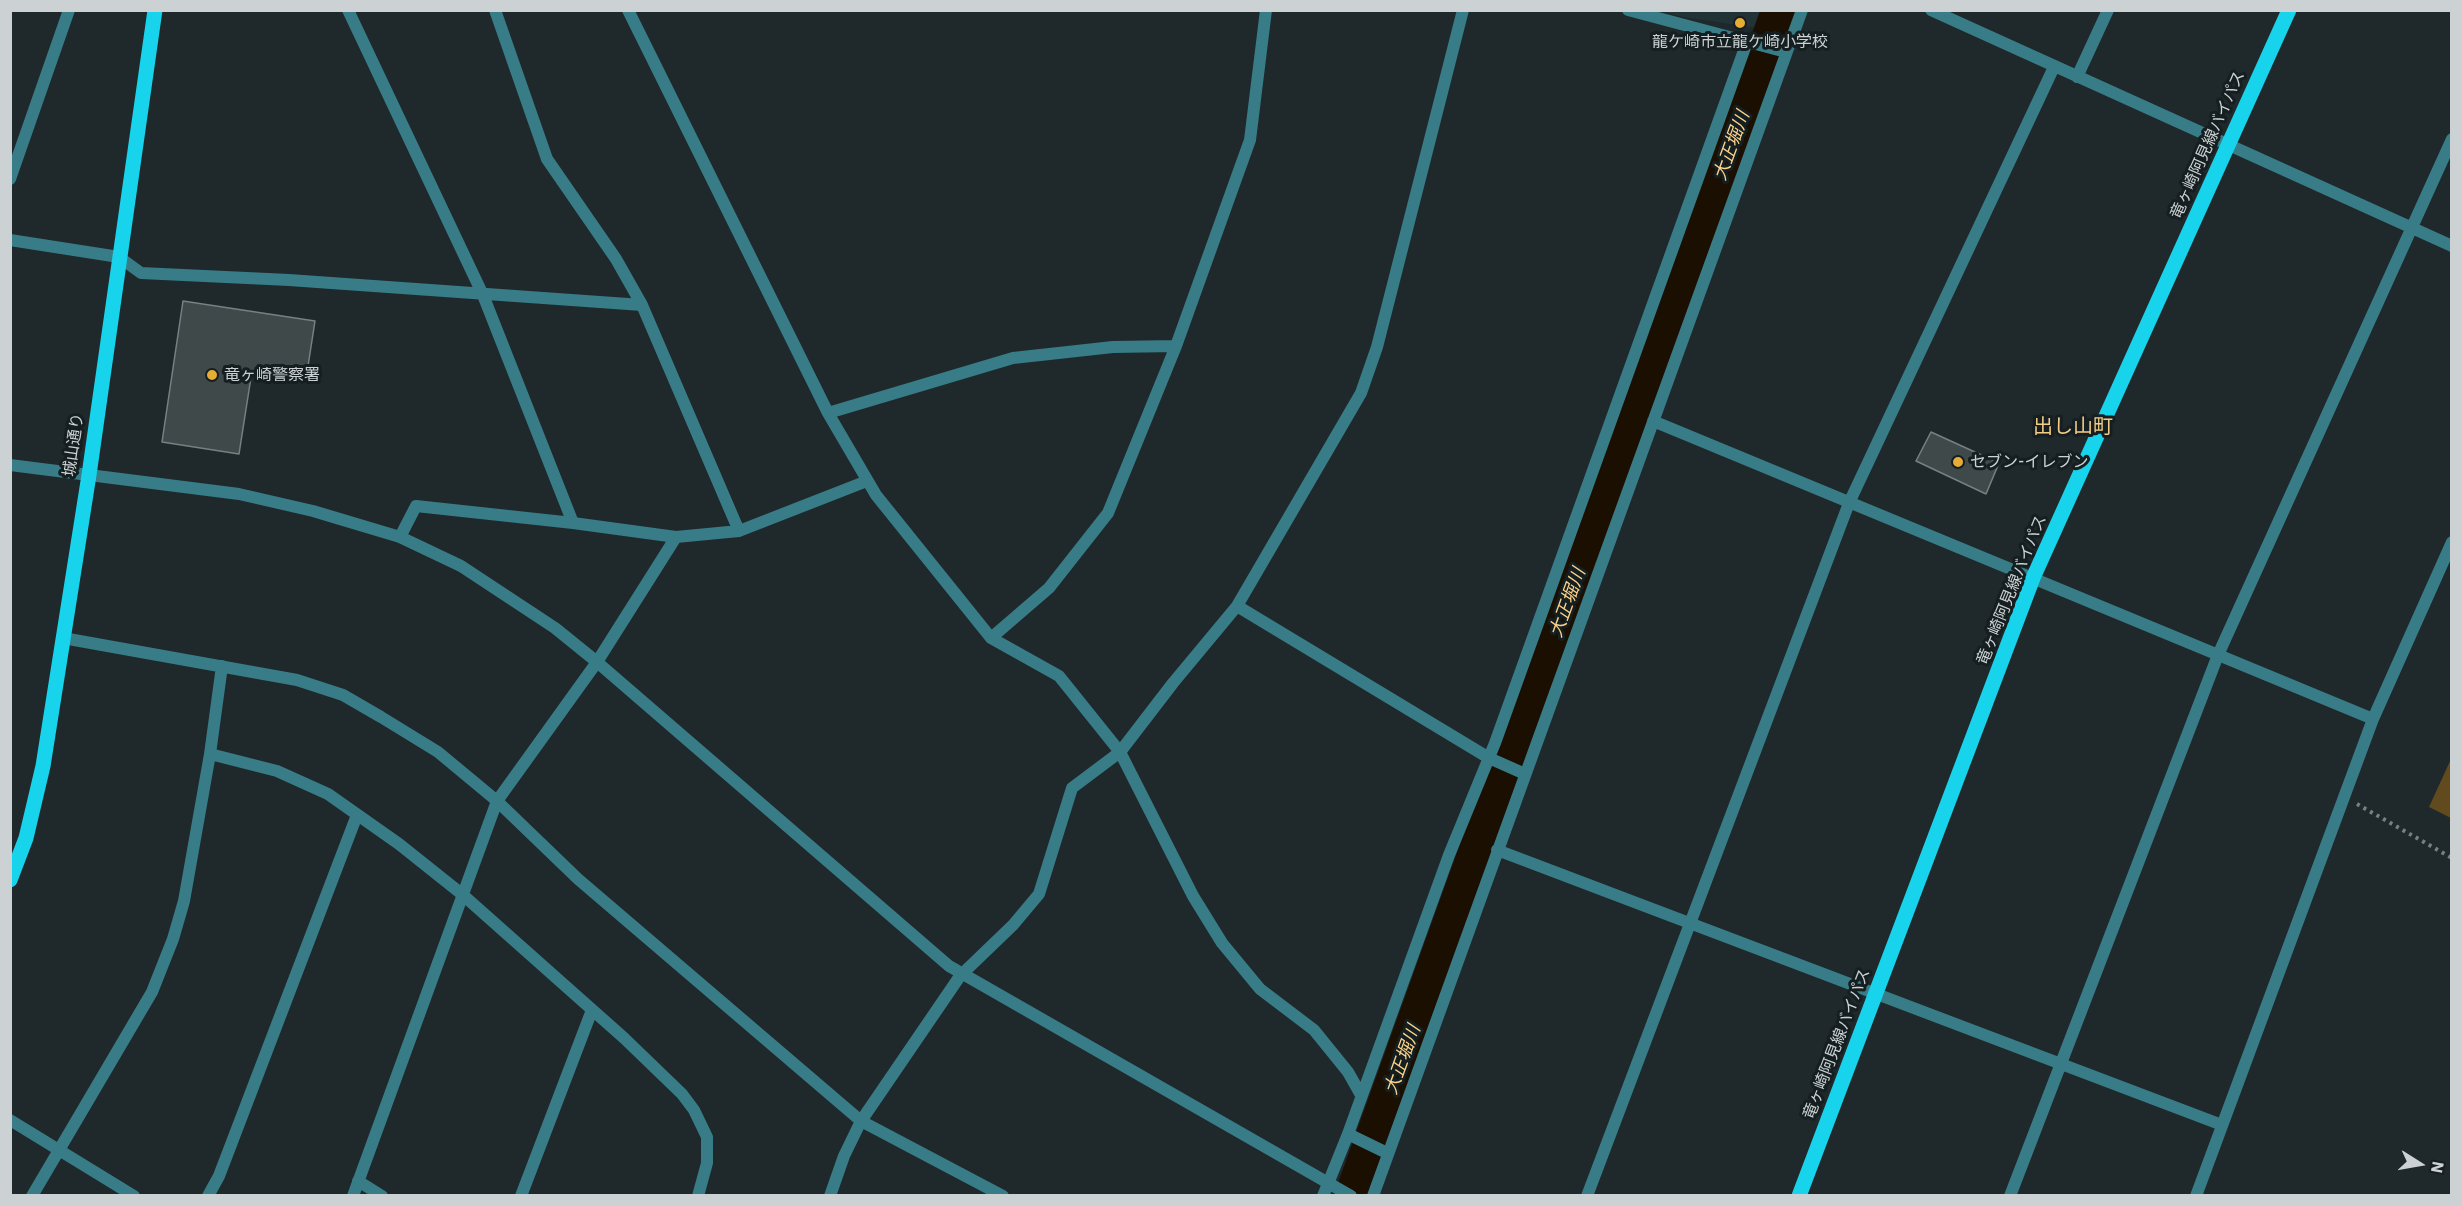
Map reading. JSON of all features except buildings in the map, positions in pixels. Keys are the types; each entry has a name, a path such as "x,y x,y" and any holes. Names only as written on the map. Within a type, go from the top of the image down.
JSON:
{"main road":[{"name":"城山通り","path":"10,880 26,838 42,766 88,475 154,10"},
{"name":"竜ヶ崎阿見線バイパス","path":"1799,1196 2033,578 2289,10"}],"street":[{"path":"10,179 69,10"},
{"path":"348,10 483,295 573,523"},
{"path":"495,10 547,159 616,258 642,305 739,531"},
{"path":"628,10 828,413 876,495 991,638 1059,676 1120,752 1193,896 1222,942 1260,989 1314,1030 1348,1072 1361,1095"},
{"path":"991,638 1049,588 1108,513 1176,346 1250,140 1266,10"},
{"path":"830,1196 844,1156 861,1121 962,974 1013,925 1038,894 1072,788 1120,752 1237,606 1361,393 1377,347 1463,10"},
{"path":"1628,10 1786,52"},
{"path":"1373,1196 1497,850 1521,772 1653,421 1802,10"},
{"path":"2077,77 2108,10"},
{"path":"1938,12 2054,67 2451,246"},
{"path":"1323,1196 1350,1136 1361,1095 1449,855 1492,759 1747,42"},
{"path":"1587,1196 1850,503 2054,67"},
{"path":"2010,1196 2218,655 2451,139"},
{"path":"10,240 119,257 141,273 289,280 642,305"},
{"path":"828,413 1013,358 1113,347 1176,346"},
{"path":"1653,421 2373,719"},
{"path":"10,465 239,494 313,511 400,537 461,566 555,628 597,662 949,966 1352,1196"},
{"path":"400,537 416,506 676,537 739,531 867,481"},
{"path":"353,1196 497,801 597,662 676,537"},
{"path":"2196,1196 2373,719 2451,542"},
{"path":"1237,606 1492,759 1521,772"},
{"path":"63,638 297,681 343,695 438,752 497,801 578,879 861,1121 1003,1196"},
{"path":"32,1196 152,992 173,939 184,900 210,754 222,666"},
{"path":"210,754 277,771 328,794 463,895 592,1010 682,1094 694,1110 707,1137 707,1162 698,1196"},
{"path":"208,1196 219,1176 357,815"},
{"path":"1497,850 2222,1125"},
{"path":"521,1196 592,1010"},
{"path":"10,1120 134,1196"},
{"path":"1350,1136 1387,1153"},
{"path":"358,1181 382,1196"}],"path":[{"path":"2344,796 2451,858"}],"shaded area":[{"name":"龍ケ崎市立龍ケ崎小学校","path":"1660,11 1765,11 1758,28 1683,17"},
{"path":"2451,759 2451,818 2429,807"}],"waterway":[{"name":"大正堀川","path":"1354,1196 1781,10"}],"place":[{"name":"龍ケ崎市立龍ケ崎小学校","path":"1740,23"},
{"name":"竜ヶ崎警察署","path":"212,375"},
{"name":"セブン-イレブン","path":"1958,462"}],"district":[{"name":"出し山町","path":"2073,427"}]}
